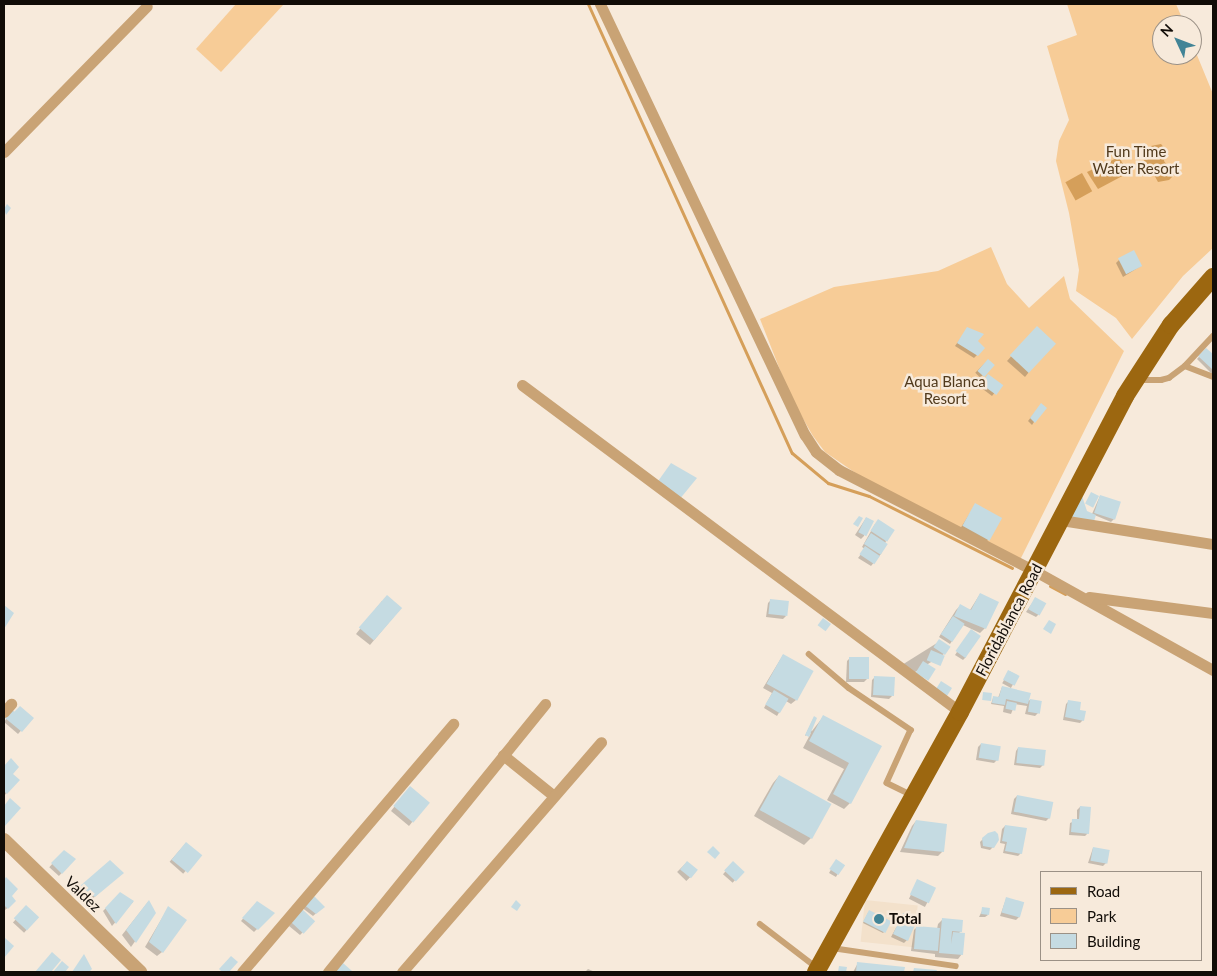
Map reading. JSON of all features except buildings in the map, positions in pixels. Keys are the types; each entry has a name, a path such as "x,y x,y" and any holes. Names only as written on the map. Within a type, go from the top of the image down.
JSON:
{"main road":[{"name":"Floridablanca Road","path":"817,970 960,712 1135,380 1171,325 1213,277"}],"street":[{"path":"600,4 805,435 816,452 839,470 1035,571 1213,670"},
{"path":"4,152 146,6"},
{"path":"522,385 960,712"},
{"path":"1061,520 1213,544"},
{"path":"1081,596 1213,613"},
{"path":"328,972 544,704"},
{"path":"242,972 454,724"},
{"path":"402,972 601,742"},
{"path":"503,755 554,796"},
{"name":"Valdez","path":"4,840 140,972"}],"lane":[{"path":"1135,380 1161,380 1169,378 1185,366 1213,336"},
{"path":"1185,366 1213,377"},
{"path":"809,654 849,688 910,730 887,783 914,797"},
{"path":"760,924 817,970"},
{"path":"830,948 956,966"}],"shaded area":[{"path":"1161,144 1166,150 1164,161 1174,175 1169,180 1158,182 1152,171 1146,168 1143,163 1151,146"},
{"path":"1119,157 1128,173 1098,189 1087,172"},
{"path":"1082,173 1092,191 1076,201 1065,182"},
{"path":"865,900 918,906 913,947 861,942"}],"green space":[{"path":"236,4 284,4 221,72 196,49"},
{"name":"Fun Time Water Resort","path":"1067,4 1176,4 1181,15 1152,15 1152,65 1201,65 1213,94 1213,248 1183,276 1132,339 1116,318 1076,291 1079,270 1069,213 1056,161 1059,141 1069,120 1047,46 1077,35"},
{"name":"Aqua Blanca Resort","path":"991,247 1007,284 1029,308 1064,276 1070,299 1124,351 1020,560 873,485 825,452 813,436 791,398 760,319 834,287 938,271"}],"waterway":[{"path":"588,4 792,453 828,483 869,496 1012,568"},
{"path":"1050,586 1065,594"}],"place":[{"name":"Total","path":"879,919"}]}
